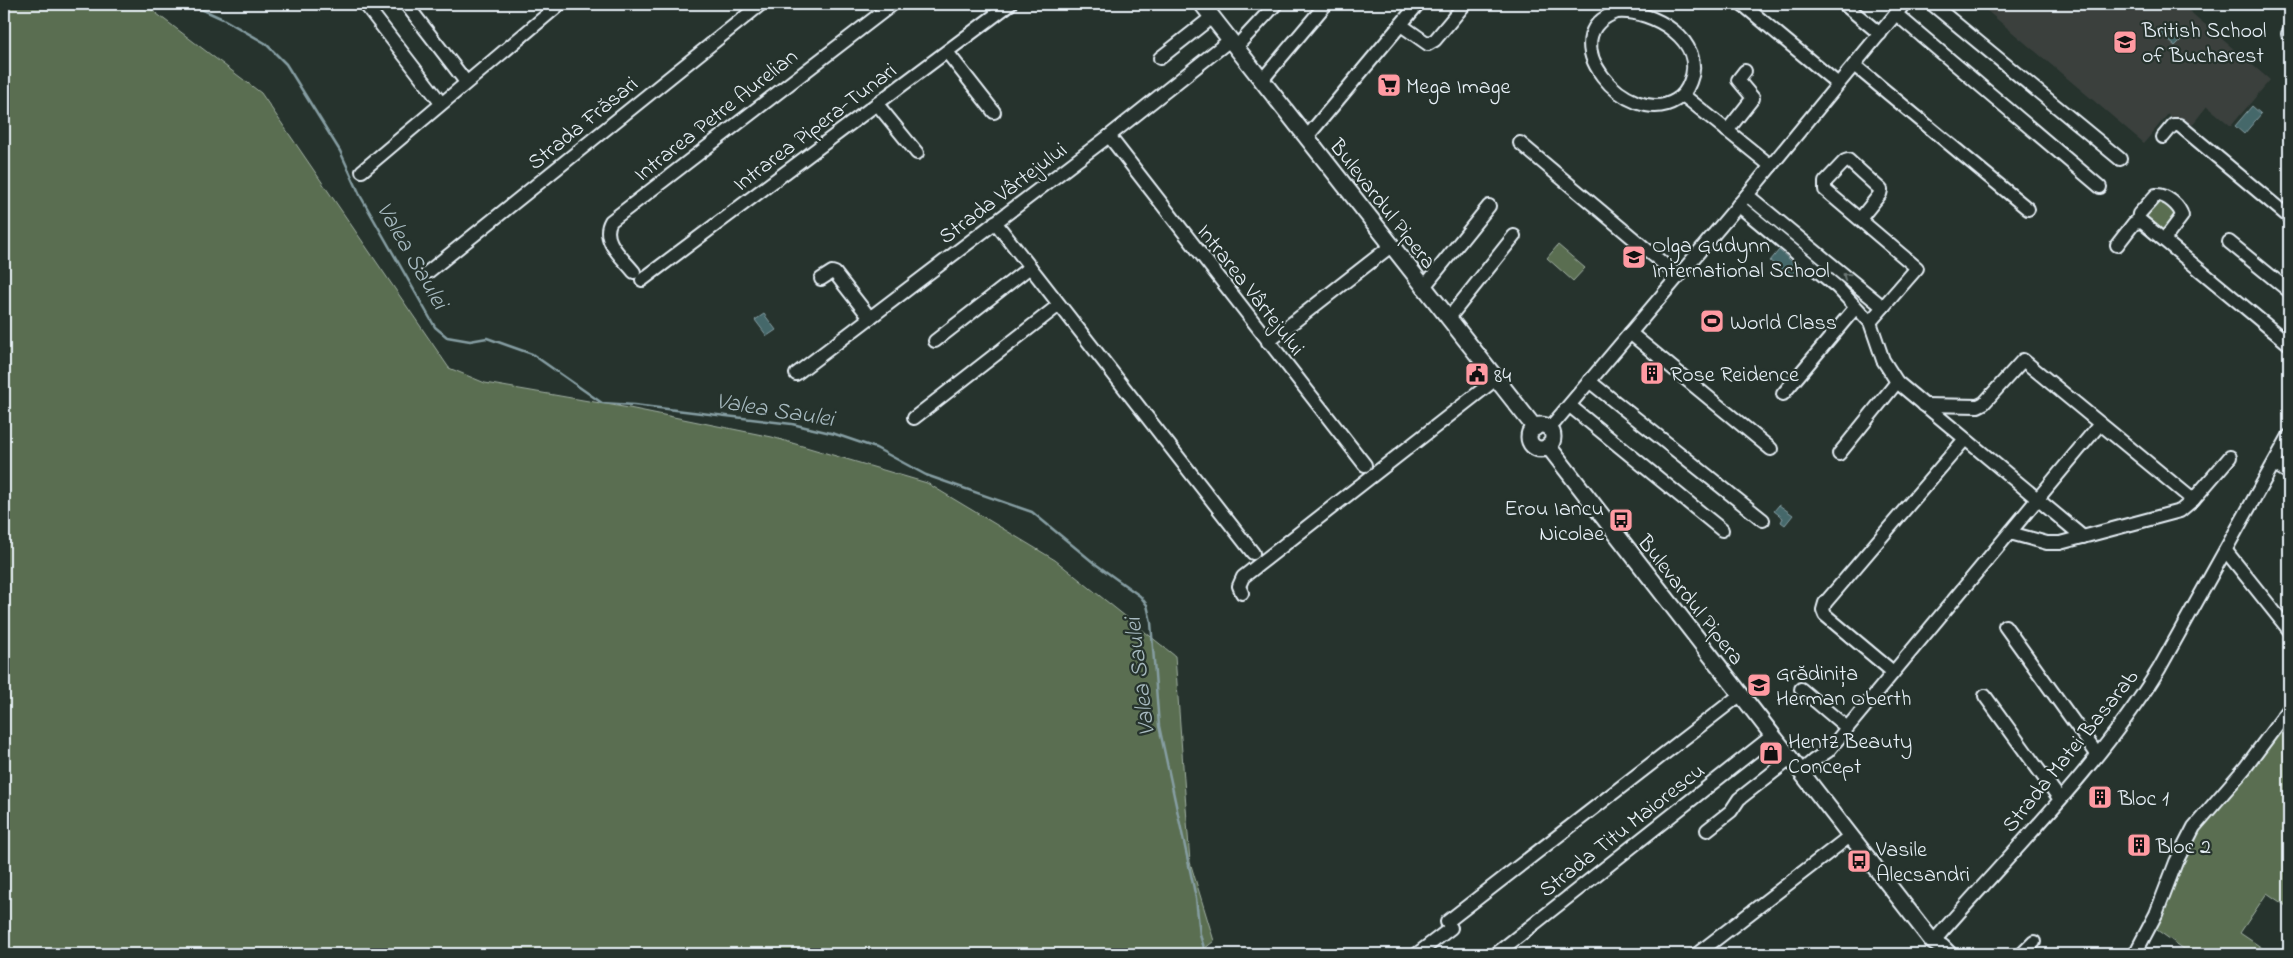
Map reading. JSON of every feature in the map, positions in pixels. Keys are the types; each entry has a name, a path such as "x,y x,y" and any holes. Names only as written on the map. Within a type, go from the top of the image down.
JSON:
{"main road":[{"name":"Bulevardul Pipera","path":"1202,4 1423,288 1496,379 1542,428"},
{"path":"1542,428 1553,438 1548,446 1541,449 1532,444 1530,434 1542,428"},
{"name":"Bulevardul Pipera","path":"1548,446 1850,836 1934,948 1942,947 1949,954"}],"street":[{"path":"365,4 441,103"},
{"path":"406,4 466,82"},
{"name":"Strada Frăsari","path":"428,272 760,4"},
{"name":"Intrarea Petre Aurelian","path":"638,276 609,240 607,232 611,221 893,4"},
{"name":"Intrarea Pipera-Tunari","path":"638,276 877,104 1010,4"},
{"name":"Strada Vârtejului","path":"796,374 1233,44 1276,4"},
{"path":"1262,80 1326,4"},
{"path":"1306,138 1418,4"},
{"path":"1401,25 1428,44 1435,40 1465,4"},
{"path":"1742,4 1838,84"},
{"path":"1844,4 1880,34"},
{"path":"1932,4 2120,159"},
{"path":"362,171 555,5"},
{"path":"1542,428 1570,406 1880,34 1899,7 2100,187"},
{"path":"1617,12 1634,12 1655,18 1673,31 1686,45 1693,63 1691,79 1683,95 1669,104 1651,106 1630,99 1606,81 1594,66 1590,46 1592,35 1602,20 1617,12"},
{"path":"1160,58 1212,17"},
{"path":"947,52 994,112"},
{"path":"1854,65 2028,209"},
{"path":"1728,130 1754,98 1738,80 1745,71"},
{"path":"1683,95 1771,166"},
{"path":"877,104 917,153"},
{"path":"2163,137 2173,124 2179,126 2289,217"},
{"name":"Intrarea Vârtejului","path":"1109,136 1365,465"},
{"path":"1520,142 1678,276"},
{"path":"1860,219 1880,194 1881,190 1848,160 1842,162 1824,186 1825,190 1917,268 1870,322"},
{"path":"1747,195 1883,307"},
{"path":"2117,245 2138,221 2139,214 2156,195 2163,195 2170,200 2181,211 2182,216 2164,240"},
{"path":"1738,205 1837,287 1870,322 1883,360 1897,382 2083,537"},
{"path":"1423,288 1490,206"},
{"path":"2138,221 2164,240 2289,344"},
{"path":"995,222 1252,553"},
{"path":"1448,319 1514,236"},
{"path":"2230,242 2289,292"},
{"path":"1268,342 1391,246"},
{"path":"935,341 1030,267"},
{"path":"820,279 832,272 835,273 870,318"},
{"path":"914,418 1059,305"},
{"path":"1784,394 1855,308"},
{"path":"1630,333 1771,449"},
{"path":"1924,405 1978,406 1984,403 2023,360 2193,500"},
{"path":"1242,593 1239,586 1243,577 1496,379"},
{"path":"1589,382 1763,520"},
{"path":"1839,454 1897,382"},
{"path":"1570,406 1722,530"},
{"path":"1800,772 1813,760 1823,745 1843,731 1894,672 2100,424"},
{"name":"Strada Matei Basarab","path":"1934,948 2097,754 2151,682 2289,436"},
{"path":"1894,672 1825,615 1823,610 1825,603 1965,440"},
{"path":"2010,533 2048,543 2060,543 2180,511 2193,500 2230,456"},
{"path":"2274,464 2289,473"},
{"path":"2226,551 2289,630"},
{"path":"2005,626 2097,754"},
{"path":"1800,689 1843,731"},
{"path":"1417,954 1449,925 1740,695"},
{"path":"1985,696 2059,798"},
{"path":"2135,954 2156,914 2176,862 2194,827 2246,768 2289,709"},
{"name":"Strada Titu Maiorescu","path":"1496,954 1772,736"},
{"path":"1707,830 1730,811 1738,799 1790,759"},
{"path":"1697,954 1850,836"},
{"path":"2022,954 2034,942"}],"shaded area":[{"name":"British School of Bucharest","path":"1979,4 2181,4 2270,80 2231,126 2207,106 2188,130 2168,114 2144,143"}],"green space":[{"path":"4,4 144,4 261,93 449,368 485,383 629,408 772,437 927,483 1055,560 1175,656 1190,862 1214,941 1198,954 4,954"},
{"path":"2160,198 2177,214 2164,232 2144,219 2144,214"},
{"path":"1558,245 1585,268 1573,281 1547,258"},
{"path":"2289,709 2289,908 2267,893 2240,933 2271,954 2191,954 2150,925 2176,862"}],"water":[{"path":"2165,27 2181,40 2175,46 2160,33"},
{"path":"2252,106 2261,114 2244,134 2235,126"},
{"path":"1779,250 1799,268 1791,278 1770,261"},
{"path":"764,314 776,330 767,336 755,320"},
{"path":"1779,505 1793,515 1785,525 1781,522 1783,518 1774,511"}],"waterway":[{"name":"Valea Saulei","path":"190,4 223,19 265,43 286,64 340,151 361,197 435,327 447,337 470,341 487,338 532,354 602,403 634,405 792,424 835,434 876,448 926,475 1032,512 1094,563 1140,596 1147,605 1151,622 1159,726 1196,898 1200,935 1206,954"}],"place":[{"name":"British School of Bucharest","path":"2125,42"},
{"name":"Mega Image","path":"1389,85"},
{"name":"Olga Gudynn International School","path":"1634,257"},
{"name":"World Class","path":"1712,321"},
{"name":"Rose Reidence","path":"1652,373"},
{"name":"84","path":"1477,374"},
{"name":"Erou Iancu Nicolae","path":"1621,520"},
{"name":"Grădinița Herman Oberth","path":"1759,685"},
{"name":"Hentz Beauty Concept","path":"1771,753"},
{"name":"Bloc 1","path":"2100,797"},
{"name":"Bloc 2","path":"2139,845"},
{"name":"Vasile Alecsandri","path":"1859,861"}]}
